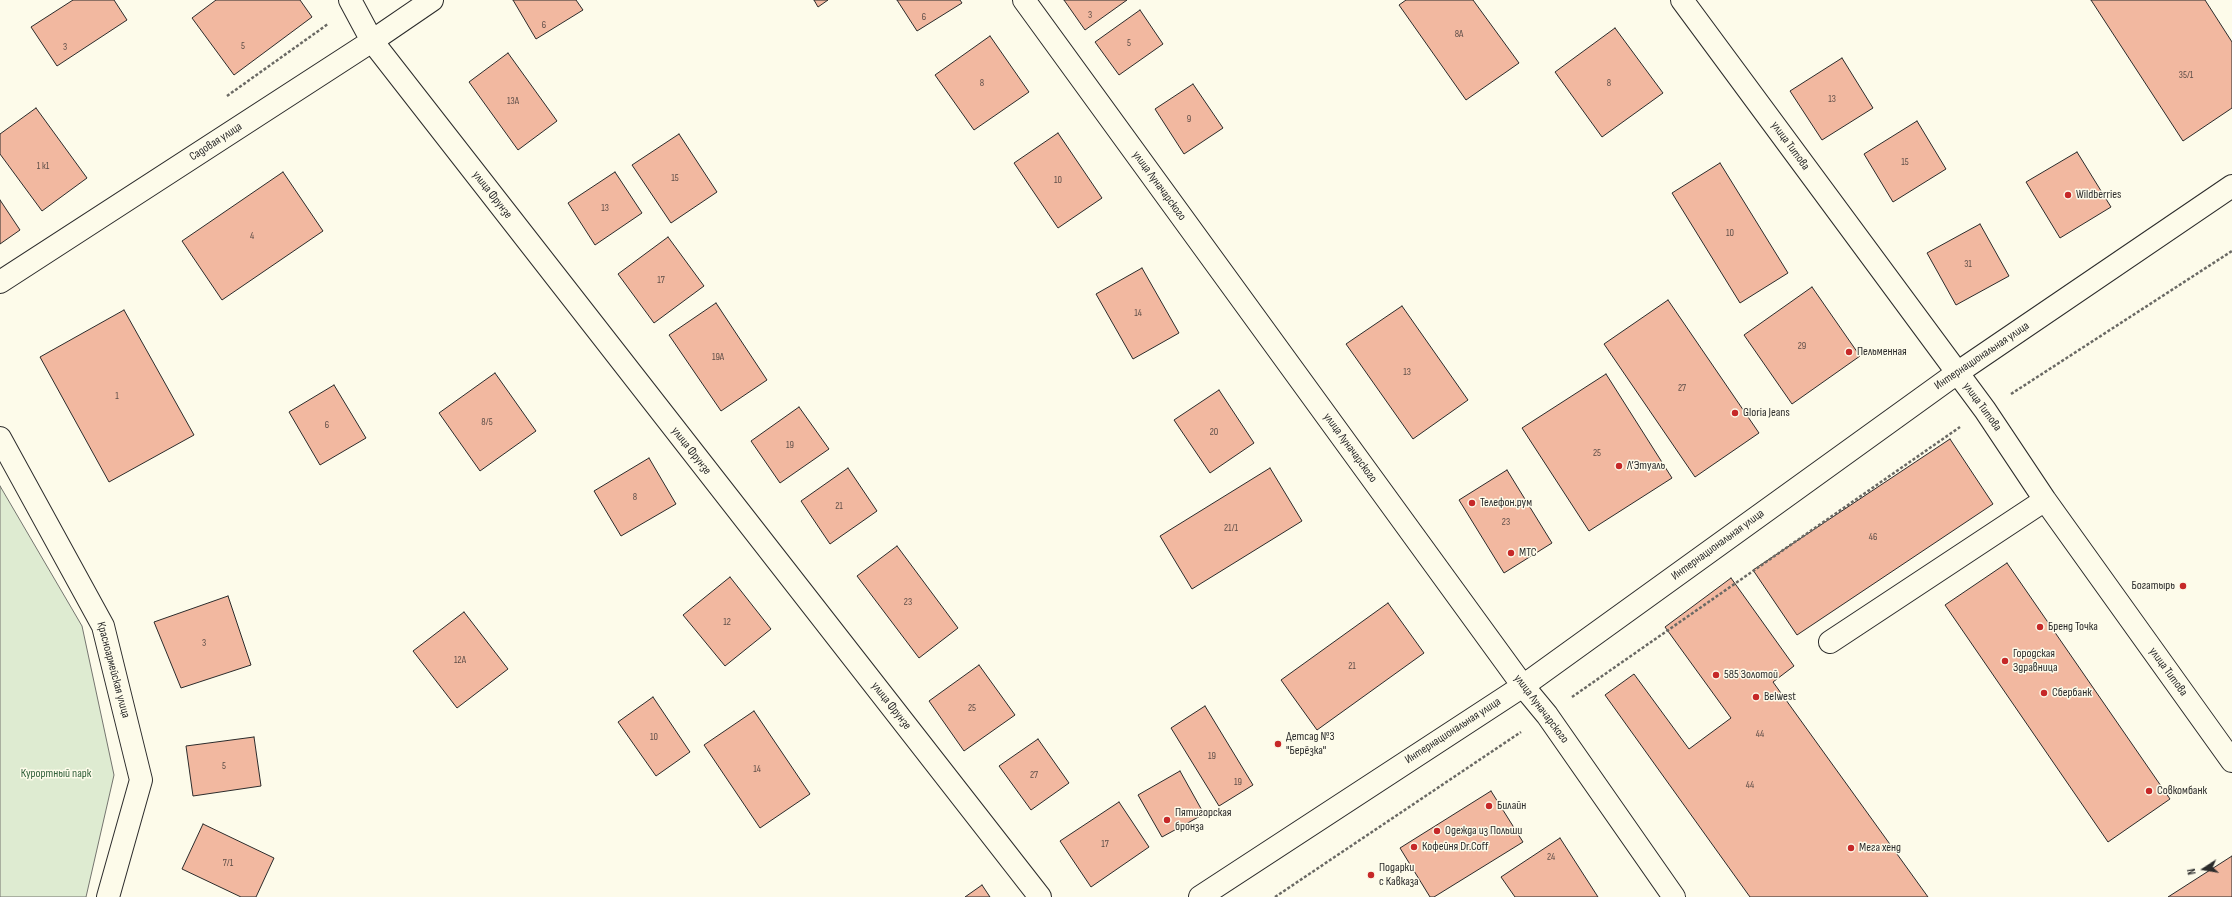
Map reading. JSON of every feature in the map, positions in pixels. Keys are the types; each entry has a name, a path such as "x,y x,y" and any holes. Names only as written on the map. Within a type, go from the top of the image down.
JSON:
{"street":[{"name":"улица Фрунзе","path":"350,0 372,41 1040,897"},
{"name":"Садовая улица","path":"0,282 372,41 432,0"},
{"name":"улица Луначарского","path":"1024,0 1523,686 1547,715 1674,897"},
{"name":"улица Титова","path":"1682,0 1985,410 2045,500 2232,761"},
{"name":"Интернациональная улица","path":"1200,897 1523,686 1957,373 2232,186"},
{"name":"Красноармейская улица","path":"0,438 104,626 141,780 108,897"},
{"path":"1830,642 2045,500"}],"path":[{"path":"1275,897 1547,715 1985,410 2232,251"}],"green space":[{"name":"Курортный парк","path":"0,486 82,626 114,775 86,897 0,897"}],"building":[{"path":"73,0 114,0 127,20 57,66 31,27"},
{"path":"216,0 300,0 312,17 234,75 192,18"},
{"path":"513,0 576,0 583,10 536,39"},
{"path":"814,0 828,0 818,7"},
{"path":"897,0 960,0 962,3 917,31"},
{"path":"1064,0 1127,0 1085,30"},
{"path":"1406,0 1473,0 1519,63 1466,100 1399,5"},
{"path":"2091,0 2205,0 2232,42 2232,108 2183,141"},
{"path":"1140,10 1163,44 1119,75 1095,42"},
{"path":"1615,28 1663,93 1602,137 1555,72"},
{"path":"990,36 1029,92 974,130 935,75"},
{"path":"508,53 557,121 518,150 469,82"},
{"path":"1842,58 1873,108 1822,140 1790,91"},
{"path":"1193,84 1223,128 1184,154 1155,109"},
{"path":"36,108 87,178 42,211 0,154 0,134"},
{"path":"1917,121 1946,169 1893,202 1864,154"},
{"path":"1058,133 1102,198 1058,228 1014,163"},
{"path":"679,134 717,192 671,223 632,165"},
{"name":"Wildberries","path":"2077,152 2111,207 2060,238 2026,182"},
{"path":"1720,163 1788,273 1740,303 1672,193"},
{"path":"283,172 323,231 222,300 182,241"},
{"path":"615,172 642,213 595,245 568,203"},
{"path":"0,200 20,230 0,244"},
{"path":"1980,224 2009,276 1956,305 1927,253"},
{"path":"668,237 704,286 654,323 618,274"},
{"path":"1142,268 1179,333 1133,359 1096,294"},
{"path":"1812,287 1860,356 1792,404 1744,335"},
{"path":"1668,300 1759,433 1695,477 1604,344"},
{"path":"716,303 767,380 721,411 669,335"},
{"path":"1402,306 1468,400 1413,439 1346,344"},
{"path":"124,310 194,435 109,482 40,357"},
{"path":"495,373 536,431 480,471 439,413"},
{"path":"1606,374 1672,478 1589,531 1522,428"},
{"path":"334,385 366,438 320,465 289,412"},
{"path":"1219,390 1254,443 1210,473 1174,420"},
{"path":"799,407 829,449 780,483 751,441"},
{"path":"1950,439 1993,504 1797,635 1753,570"},
{"path":"649,458 676,504 621,536 594,491"},
{"path":"848,468 877,511 830,544 801,501"},
{"path":"1270,468 1302,521 1192,589 1160,536"},
{"path":"1507,470 1552,543 1504,573 1459,500"},
{"path":"897,546 958,628 919,658 857,576"},
{"path":"2007,563 2170,799 2108,842 1945,605"},
{"path":"730,577 771,629 725,666 683,615"},
{"path":"1731,578 1794,666 1773,682 1928,897 1750,897 1605,695 1634,674 1689,749 1731,718 1665,627"},
{"path":"228,596 251,665 181,688 154,622"},
{"path":"1388,603 1424,653 1317,730 1281,680"},
{"path":"464,612 508,669 457,708 413,651"},
{"path":"979,665 1015,715 964,751 929,701"},
{"path":"653,697 690,752 656,776 618,722"},
{"path":"1205,706 1253,785 1219,806 1171,728"},
{"path":"754,711 810,794 760,828 704,745"},
{"path":"254,737 261,786 193,796 186,746"},
{"path":"1038,739 1069,783 1031,810 999,766"},
{"path":"1180,771 1204,814 1162,837 1138,795"},
{"path":"1491,791 1523,842 1434,897 1430,897 1400,848"},
{"path":"1119,802 1149,847 1091,887 1060,841"},
{"path":"203,824 274,858 256,897 241,897 182,869"},
{"path":"1560,838 1598,897 1515,897 1501,877"},
{"path":"2232,856 2232,897 2168,897"},
{"path":"982,885 990,897 965,897"}],"place":[{"name":"Wildberries","path":"2068,195"},
{"name":"Пельменная","path":"1849,352"},
{"name":"Gloria Jeans","path":"1735,413"},
{"name":"Л’Этуаль","path":"1619,466"},
{"name":"Телефон.рум","path":"1472,503"},
{"name":"МТС","path":"1511,553"},
{"name":"Богатырь","path":"2183,586"},
{"name":"Бренд Точка","path":"2040,627"},
{"name":"Городская Здравница","path":"2005,661"},
{"name":"585 Золотой","path":"1716,675"},
{"name":"Сбербанк","path":"2044,693"},
{"name":"Belwest","path":"1756,697"},
{"name":"Детсад №3 \"Берёзка\"","path":"1278,744"},
{"name":"Совкомбанк","path":"2149,791"},
{"name":"Билайн","path":"1489,806"},
{"name":"Пятигорская бронза","path":"1167,820"},
{"name":"Одежда из Польши","path":"1437,831"},
{"name":"Кофейня Dr.Coff","path":"1414,847"},
{"name":"Мега хенд","path":"1851,848"},
{"name":"Подарки с Кавказа","path":"1371,875"}]}
